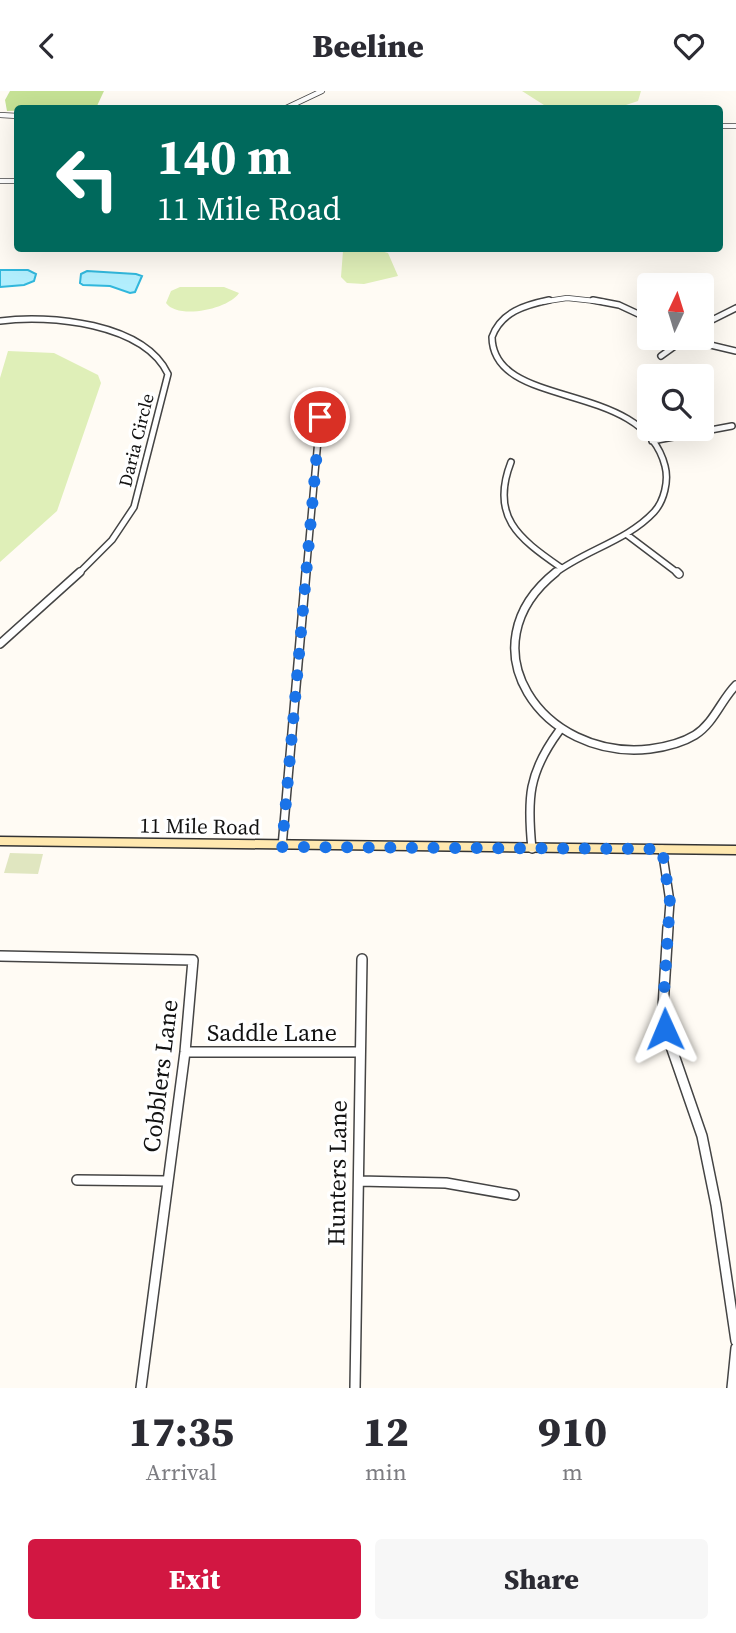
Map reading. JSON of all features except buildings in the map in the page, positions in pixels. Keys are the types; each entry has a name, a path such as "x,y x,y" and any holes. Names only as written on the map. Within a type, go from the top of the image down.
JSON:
{"street":[{"path":"292,105 322,91"},
{"path":"637,313 604,302 554,300 523,307 507,315 497,325 490,342 499,363 523,381 599,405 624,418 637,429"},
{"path":"714,319 736,308"},
{"name":"Daria Circle","path":"0,321 55,318 96,324 153,352 168,374 128,522 79,572 0,643"},
{"path":"714,346 736,351"},
{"path":"661,356 669,350"},
{"path":"282,847 319,427 326,394"},
{"path":"714,429 732,426"},
{"path":"652,441 665,468 666,486 652,514 626,534 561,567 530,598 521,616 516,642 518,670 524,693 543,718 559,731 599,746 620,749 660,747 691,737 702,730 736,685"},
{"path":"511,462 502,489 503,504 528,543 561,567"},
{"path":"626,534 679,574"},
{"path":"532,849 528,803 530,779 542,753 559,731"},
{"name":"11 Mile Road","path":"0,841 282,847 736,850"},
{"path":"662,849 670,902 663,1007 665,1029 702,1136 716,1205 736,1341"},
{"name":"Cobblers Lane","path":"0,956 193,960 184,1052 141,1388"},
{"name":"Hunters Lane","path":"355,1388 362,959"},
{"name":"Saddle Lane","path":"184,1052 360,1052"},
{"path":"77,1180 167,1181"},
{"path":"359,1181 446,1183 514,1195"},
{"path":"732,1388 736,1348"}],"green space":[{"path":"10,91 104,91 97,105 14,105 14,111 7,111 5,100"},
{"path":"522,91 641,91 638,101 626,105 544,105"},
{"path":"343,252 388,253 398,276 364,284 347,283 341,277"},
{"path":"180,287 224,287 239,293 215,308 181,311 166,303 171,291"},
{"path":"8,351 54,353 98,375 101,383 57,511 0,562 0,378"},
{"path":"10,853 43,854 38,874 4,873"}],"water":[{"path":"0,270 28,270 36,274 34,281 24,285 0,287"},
{"path":"87,271 142,276 135,292 130,293 110,286 83,285 80,283 81,274"}],"route":[{"path":"320,417 282,847 662,849 670,902 663,1007 665,1029"}]}
